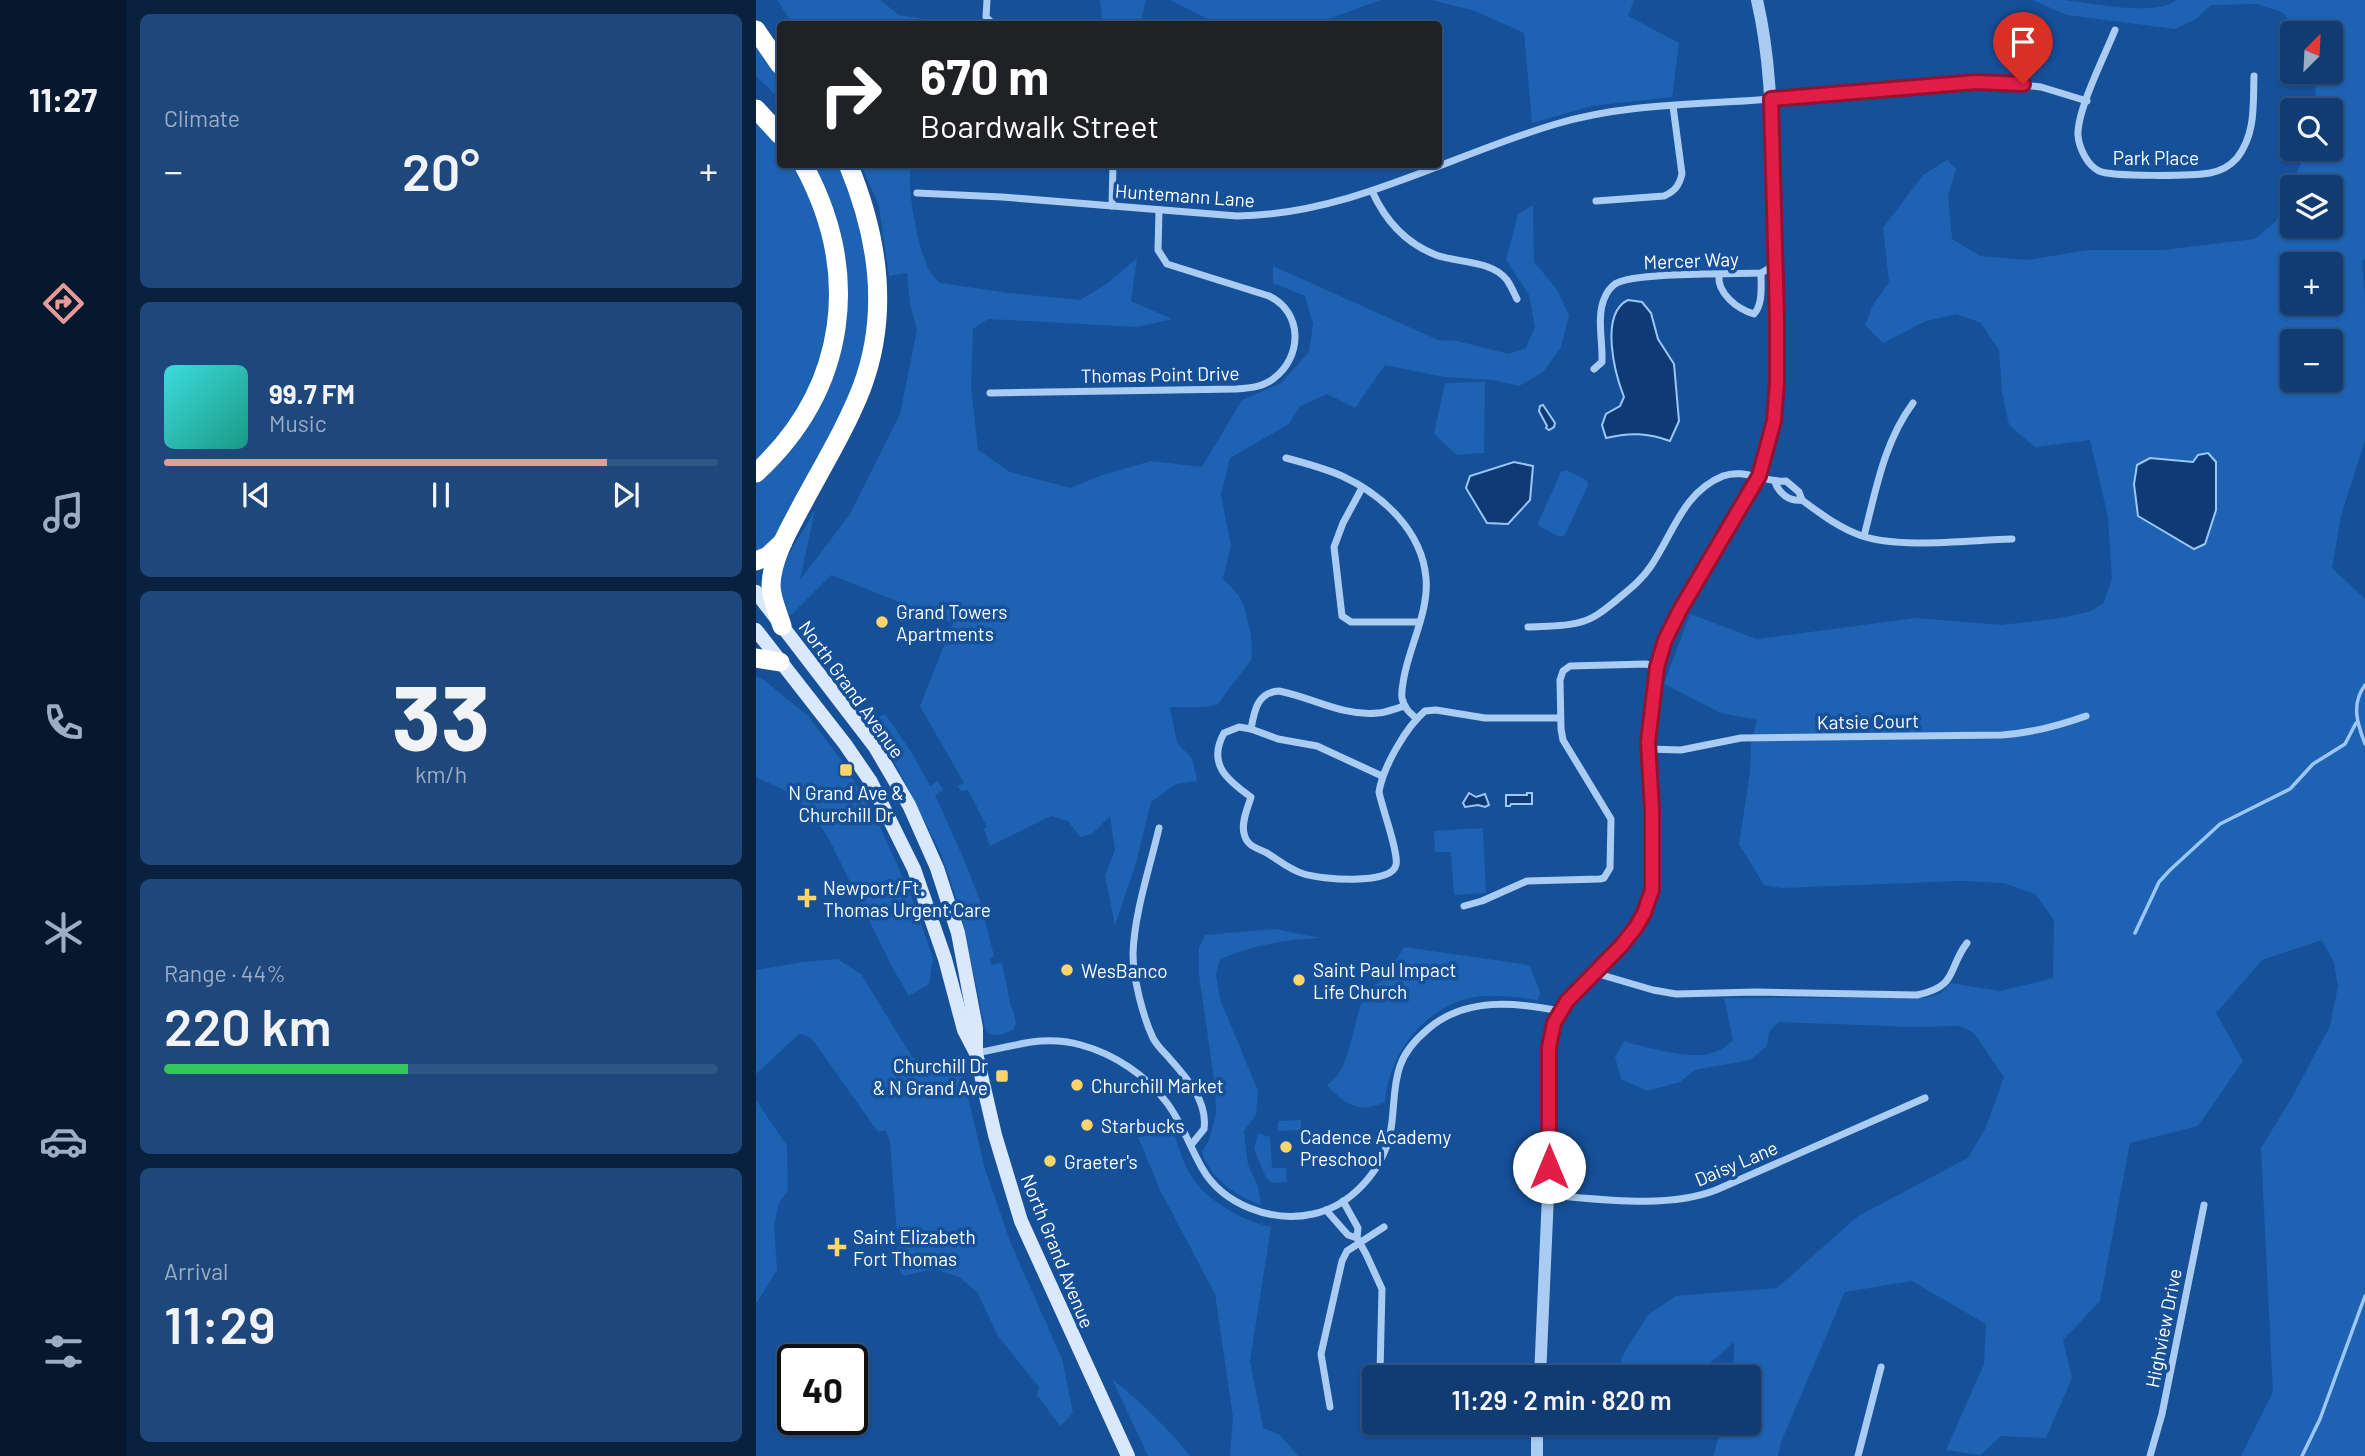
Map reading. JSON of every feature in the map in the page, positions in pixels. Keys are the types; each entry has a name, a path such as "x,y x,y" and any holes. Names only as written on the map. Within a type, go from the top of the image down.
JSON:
{"highway":[{"path":"756,30 777,61"},
{"path":"756,109 777,132"},
{"path":"756,473 782,445 810,404 830,357 838,315 838,272 832,233 821,199 805,168"},
{"path":"782,626 771,583 783,542 853,406 870,360 878,296 877,262 868,219 849,168"},
{"path":"756,561 768,556 783,542"},
{"path":"756,659 780,662"}],"main road":[{"name":"North Grand Avenue","path":"756,592 875,747 909,805 926,841 958,933 976,1028 976,1054 995,1135 1021,1221 1128,1456"},
{"name":"North Grand Avenue","path":"756,631 845,744 871,782 899,836 927,901 964,1030 976,1054"}],"street":[{"path":"988,0 986,17 989,21"},
{"path":"1541,1365 1548,1195 1549,1047 1554,1023 1560,1011 1621,946 1644,913 1652,890 1652,809 1648,749 1657,667 1665,640 1680,610 1759,476 1774,421 1777,395 1771,99 1757,0"},
{"name":"Park Place","path":"2115,30 2079,125 2079,142 2091,166 2111,175 2209,173 2230,165 2243,149 2252,123 2254,76"},
{"name":"Huntemann Lane","path":"1442,166 1556,124 1633,108 1998,82 2041,87 2087,101"},
{"path":"1596,201 1664,196 1673,192 1680,184 1682,174 1672,106"},
{"path":"1112,206 1113,168"},
{"name":"Huntemann Lane","path":"916,193 1260,216 1307,209 1372,191 1435,168"},
{"path":"1372,191 1390,223 1412,243 1436,255 1492,270 1506,278 1517,299"},
{"name":"Thomas Point Drive","path":"990,393 1236,389 1256,387 1279,374 1293,349 1296,330 1288,310 1280,301 1269,296 1167,264 1158,250 1158,210"},
{"name":"Mercer Way","path":"1594,369 1602,362 1603,300 1616,284 1631,279 1761,273 1775,264"},
{"path":"1719,275 1718,282 1722,292 1741,308 1754,314 1760,305 1761,273"},
{"path":"1864,536 1890,442 1913,403"},
{"path":"1286,458 1328,470 1362,488 1392,509 1412,534 1426,578 1425,595 1401,695 1405,706 1417,719"},
{"path":"1528,627 1581,622 1598,615 1640,580 1652,565 1682,511 1697,493 1725,475 1759,476 1774,482 1786,481 1799,492 1802,500 1835,523 1883,541 2012,539"},
{"path":"1774,482 1781,493 1796,501 1802,500"},
{"path":"1362,488 1343,523 1334,547 1342,616 1351,622 1419,622"},
{"path":"1464,906 1527,881 1604,878 1610,869 1611,819 1563,740 1559,718 1560,680 1563,671 1570,666 1646,664 1657,667"},
{"path":"1251,729 1258,702 1273,692 1286,692 1319,704 1364,713 1379,713 1405,706"},
{"path":"1382,776 1317,746 1278,739 1239,727 1224,733 1219,754 1219,763 1227,778 1251,796 1243,831 1250,845 1286,867 1305,874 1344,879 1382,876 1392,872 1396,863 1379,792 1382,776 1417,719 1425,711 1476,718 1559,718"},
{"name":"Katsie Court","path":"1648,749 1681,750 1741,738 2016,734 2056,727 2086,716"},
{"path":"1159,828 1139,914 1133,956 1136,979 1153,1038 1198,1097 1204,1129 1191,1145"},
{"path":"1595,973 1676,994 1745,992 1917,996 1933,992 1944,984 1953,974 1961,951 1967,943"},
{"path":"976,1054 1032,1040 1079,1044 1100,1052 1126,1065 1161,1095 1174,1113 1213,1184 1242,1205 1273,1215 1312,1215 1343,1201 1366,1181 1384,1154 1390,1136 1399,1067 1417,1038 1437,1021 1471,1006 1530,1005 1560,1011"},
{"name":"Daisy Lane","path":"1548,1195 1647,1201 1691,1199 1926,1098"},
{"path":"1343,1201 1358,1228 1358,1240 1382,1289 1380,1365"},
{"name":"Highview Drive","path":"2150,1456 2162,1414 2204,1205"},
{"path":"1326,1210 1348,1235 1358,1240"},
{"path":"1330,1407 1321,1354 1342,1261 1358,1240 1384,1227"},
{"path":"1858,1456 1881,1367"},
{"path":"1537,1435 1537,1456"}],"shaded area":[{"path":"777,0 880,0 899,15 934,21 791,21"},
{"path":"1100,0 1146,0 1141,21 1103,21"},
{"path":"1170,0 1381,0 1323,21 1212,21"},
{"path":"1432,0 1634,0 1628,16 1679,43 1672,97 1591,106 1532,123 1524,33 1475,11"},
{"path":"2032,0 2065,0 2106,6 2154,8 2176,0 2365,0 2365,259 2362,261 2365,299 2365,440 2341,516 2332,568 2365,599 2365,1456 2241,1456 2273,1392 2261,1148 2330,1026 2338,986 2334,963 2322,940 2262,960 2216,1013 2243,1061 2198,1126 2130,1143 2100,1301 2063,1340 2072,1378 2046,1438 2001,1436 1981,1455 1946,1450 1984,1364 1986,1324 1912,1281 1845,1292 1781,1442 1778,1456 1713,1456 1719,1435 1761,1435 1761,1365 1734,1365 1734,1342 1708,1365 1622,1365 1621,1358 1648,1315 1676,1296 1777,1288 1858,1216 1968,1158 1986,1127 2004,1077 1974,1033 1959,1026 1778,1022 1769,1032 1767,1046 1750,1060 1695,1070 1680,1082 1647,1091 1621,1079 1615,1057 1624,1041 1679,1054 1700,1055 1718,1051 1733,1040 1724,998 1927,998 1941,993 1951,983 2000,991 2053,978 2054,920 2035,894 2003,883 1960,881 1781,888 1764,885 1739,844 1750,772 1751,744 1757,720 1721,713 1664,684 1690,614 1757,639 1916,618 2001,625 2088,612 2103,604 2112,579 2108,517 2090,440 2035,447 2009,425 2002,392 1999,350 1981,323 1957,314 1926,321 1883,343 1865,325 1873,305 1889,282 1883,228 1923,175 1947,160 1956,169 1948,196 1952,239 1980,256 2027,260 2089,250 2164,250 2255,239 2276,221 2280,212 2280,238 2343,238 2343,175 2296,175 2302,161 2343,161 2343,98 2316,98 2315,84 2343,84 2343,21 2290,21 2282,12 2257,4 2211,5 2196,19 2175,29 2067,15","holes":["2150,458 2216,462 2216,510 2205,544"]},
{"path":"756,39 777,68 777,96 756,76"},
{"path":"756,119 777,144 777,168 795,168 821,223 829,285 829,313 818,366 807,391 776,438 756,460"},
{"path":"814,168 843,168 868,243 869,334 856,386 772,543 756,552 756,483 804,433 825,391 844,318 847,270 835,214"},
{"path":"862,168 911,168 910,188 917,233 929,270 940,283 1080,300 1108,283 1137,258 1131,301 1172,319 1137,327 988,319 973,329 971,387 978,450 1010,472 1070,488 1151,461 1202,467 1242,400 1281,383 1309,352 1313,324 1305,296 1273,283 1273,266 1438,340 1457,341 1509,354 1526,348 1535,327 1529,295 1506,260 1518,214 1533,205 1534,262 1556,288 1569,315 1561,347 1543,372 1519,386 1493,380 1444,377 1385,365 1355,408 1327,394 1300,406 1289,424 1230,458 1221,495 1231,546 1223,578 1244,606 1251,635 1251,660 1217,705 1170,707 1177,743 1192,758 1197,781 1176,784 1151,802 1136,863 1115,925 1105,876 1115,850 1110,816 1092,834 1080,837 1068,821 1051,816 990,846 984,829 987,827 968,790 961,791 958,786 964,783 920,706 953,623 831,575 790,616 783,602 780,588 786,561 815,510 800,580 850,514 900,414 917,330 910,304 907,273 889,276 879,206"},
{"path":"1628,300 1642,302 1651,313 1658,339 1674,364 1679,421 1670,441 1639,434 1606,438 1602,425 1606,414 1620,406 1624,397 1614,360 1612,331 1619,307"},
{"path":"1485,382 1484,453 1457,455 1434,434 1445,383"},
{"path":"1543,405 1555,423 1549,430 1539,411"},
{"path":"2208,453 2216,462 2216,510 2205,544 2194,549 2138,516 2134,484 2137,465 2150,458 2193,462 2198,455"},
{"path":"1514,462 1533,466 1530,500 1508,524 1487,523 1466,488 1470,476"},
{"path":"1566,470 1586,480 1588,485 1565,535 1560,537 1538,523 1561,472"},
{"path":"756,676 808,716 842,761 878,822 911,896 933,958 929,984 909,996 829,839 812,814 784,790 756,777"},
{"path":"885,714 912,753 930,786 938,781 943,790 935,795 980,901 994,956 990,958 991,965 1002,963 1013,1009 1016,1024 1013,1030 1000,1035 989,1034 985,1028 959,906 941,854 893,759 887,736 876,719"},
{"path":"1469,793 1476,797 1485,794 1489,805 1465,807 1463,803"},
{"path":"1532,793 1532,804 1506,806 1506,795"},
{"path":"1483,828 1486,893 1454,895 1451,852 1435,852 1434,831"},
{"path":"1275,929 1320,938 1281,942 1232,954 1220,959 1216,974 1220,999 1258,1091 1256,1115 1244,1131 1248,1165 1258,1186 1261,1205 1225,1185 1211,1170 1202,1152 1209,1140 1216,1114 1215,1086 1199,974 1199,948 1205,935"},
{"path":"1404,947 1529,965 1540,992 1538,1000 1481,996 1446,1007 1419,1027 1408,1040 1393,1069 1385,1102 1376,1106 1353,1106 1327,1085 1343,1066 1363,1000 1370,988 1386,977"},
{"path":"837,959 861,974 912,1057 934,1070 956,1068 962,1072 985,1169 1011,1244 1062,1359 1073,1413 1060,1426 1037,1395 1039,1387 998,1336 977,1292 959,1277 934,1269 903,1276 900,1271 890,1142 886,1130 878,1132 812,1039 799,1034 756,1074 756,970"},
{"path":"756,1100 787,1146 788,1190 779,1203 774,1225 777,1270 756,1302"},
{"path":"1301,1120 1301,1130 1278,1131 1278,1121"},
{"path":"1173,1130 1186,1167 1201,1189 1234,1213 1271,1227 1250,1361 1263,1428 1280,1435 1298,1456 1230,1456 1233,1417 1215,1294 1160,1190 1138,1137"},
{"path":"1258,1133 1270,1137 1272,1168 1286,1168 1287,1182 1272,1183 1266,1178 1254,1149"},
{"path":"1112,1379 1153,1415 1190,1456 1148,1456"}],"waterway":[{"path":"2365,685 2357,706 2358,721 2365,744"},
{"path":"2135,933 2159,882 2170,870 2220,824 2290,789 2313,764 2345,744 2356,723"},
{"path":"2302,1456 2320,1419 2365,1296"}],"place":[{"name":"Grand Towers Apartments","path":"882,622"},
{"name":"N Grand Ave & Churchill Dr","path":"846,770"},
{"name":"Newport/Ft. Thomas Urgent Care","path":"807,898"},
{"name":"WesBanco","path":"1067,970"},
{"name":"Saint Paul Impact Life Church","path":"1299,980"},
{"name":"Churchill Dr & N Grand Ave","path":"1002,1076"},
{"name":"Churchill Market","path":"1077,1085"},
{"name":"Starbucks","path":"1087,1125"},
{"name":"Cadence Academy Preschool","path":"1286,1147"},
{"name":"Graeter's","path":"1050,1161"},
{"name":"Saint Elizabeth Fort Thomas","path":"837,1247"}],"route":[{"path":"1549,1167 1549,1047 1554,1023 1567,1001 1636,927 1652,890 1652,809 1648,742 1657,667 1665,640 1680,610 1749,497 1759,476 1774,421 1777,395 1777,319 1771,99 1976,82 2023,84"}]}
